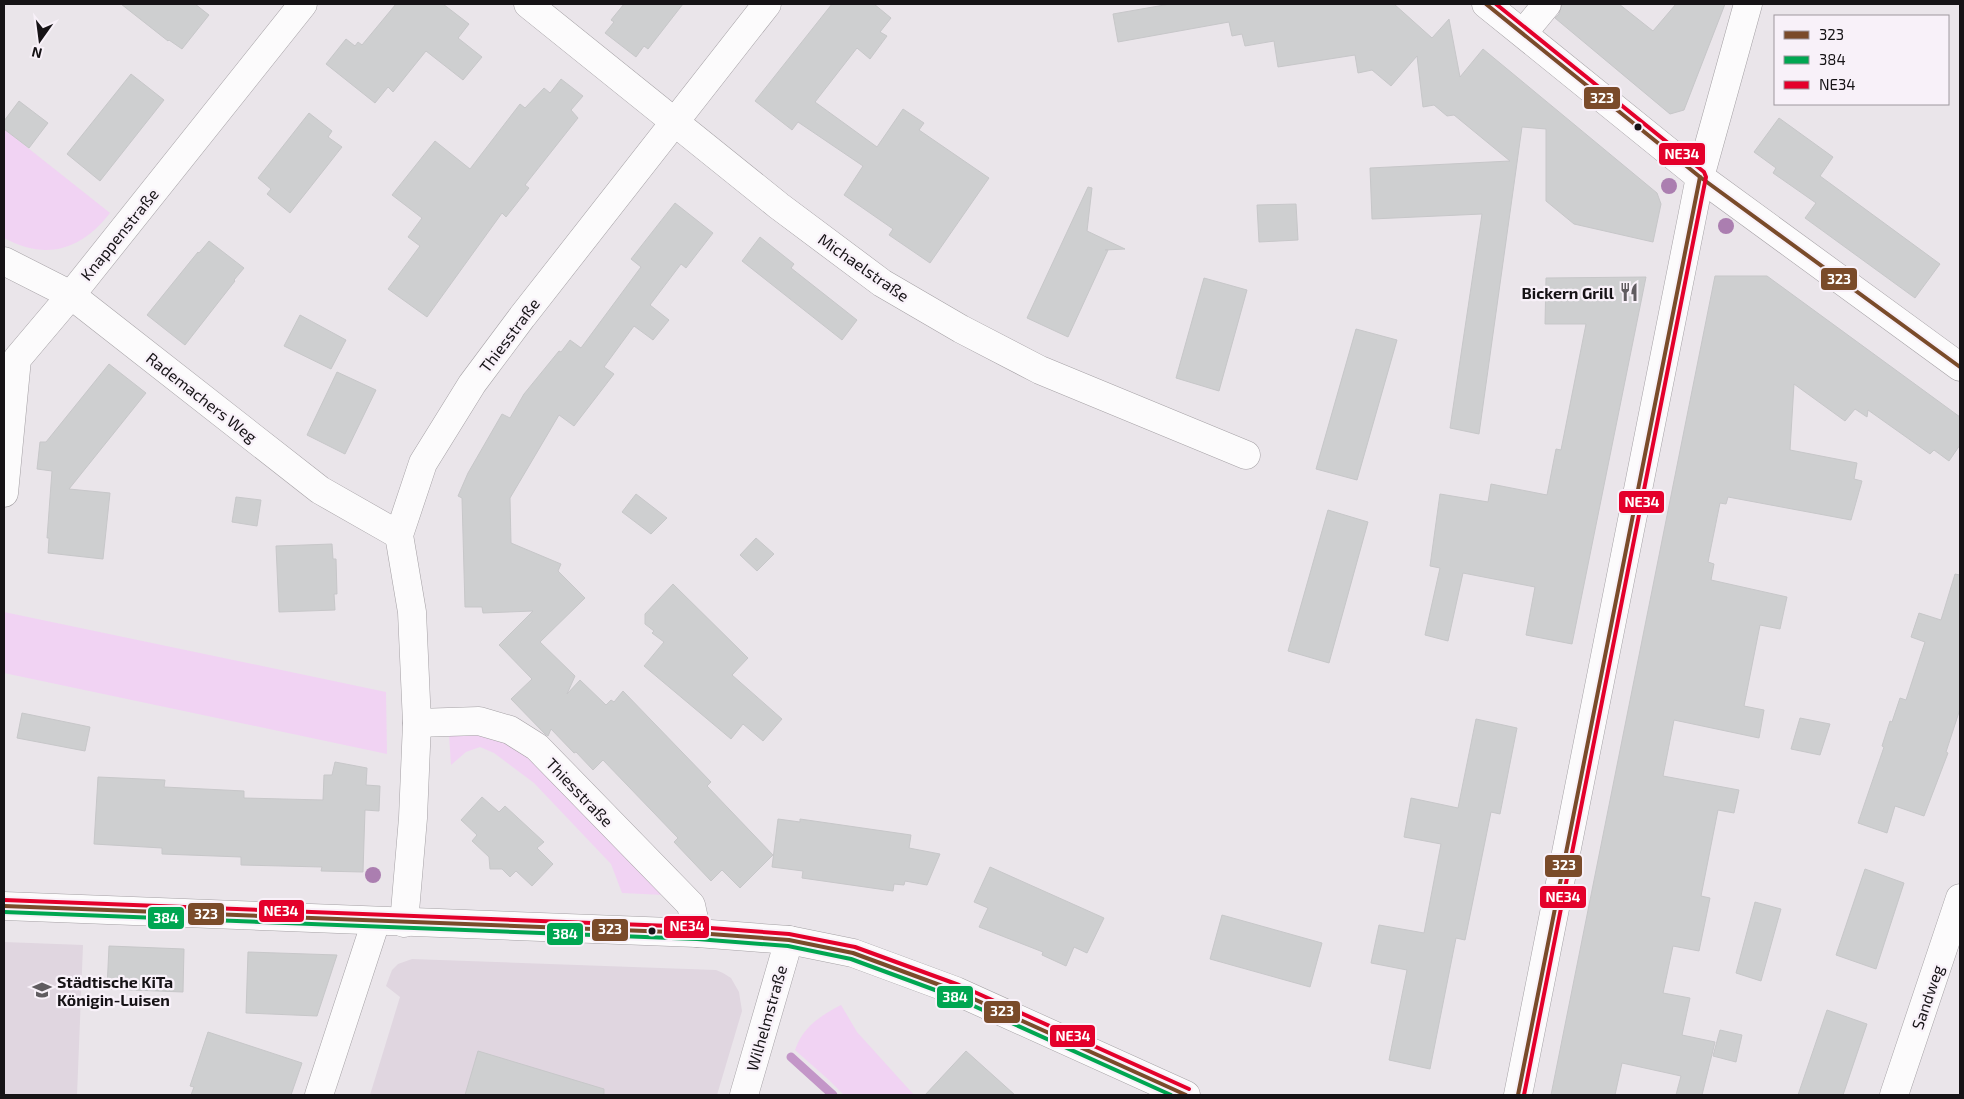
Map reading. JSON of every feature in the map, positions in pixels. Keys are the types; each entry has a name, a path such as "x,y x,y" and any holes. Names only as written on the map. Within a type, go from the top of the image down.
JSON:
{"street":[{"name":"Knappenstraße","path":"4,493 17,359 71,295 304,4"},
{"name":"Michaelstraße","path":"528,4 779,206 882,283 945,320 1040,370 1246,455"},
{"name":"Thiesstraße","path":"404,923 413,818 418,723 412,612 399,535 423,464 472,384 528,309 767,4"},
{"path":"1486,4 1700,177 1960,366"},
{"path":"1523,34 1548,4"},
{"path":"1518,1095 1700,177 1748,4"},
{"name":"Rademachers Weg","path":"4,261 71,295 320,490 399,535"},
{"name":"Thiesstraße","path":"418,723 478,721 510,730 537,747 692,905 697,933"},
{"name":"Sandweg","path":"1894,1095 1960,898"},
{"name":"Wilhelmstraße","path":"4,906 376,922 697,933 789,940 853,952 947,988 1186,1095"},
{"path":"319,1095 376,922"},
{"name":"Wilhelmstraße","path":"744,1095 789,940"}],"shaded area":[{"path":"4,129 110,213 99,226 75,243 62,248 48,250 19,245 4,238"},
{"path":"4,612 386,692 387,754 4,673"},
{"path":"486,733 523,751 664,895 622,893 611,864 534,783 494,753 480,747 466,752 451,765 449,735"},
{"name":"Städtische KiTa Königin-Luisen","path":"4,942 83,945 77,1095 4,1095"},
{"path":"412,959 716,970 731,978 739,992 742,1011 717,1095 370,1095 400,997 386,986 392,970 398,964"},
{"path":"841,1005 857,1032 914,1095 844,1095 795,1050 798,1042 813,1023"}],"building":[{"path":"121,4 195,4 209,15 182,49 168,41"},
{"path":"396,4 443,4 469,24 458,38 482,57 463,80 426,51 393,92 388,87 375,103 326,64 346,39 355,46 358,42 362,45"},
{"path":"624,4 683,4 648,49 644,46 636,57 605,33 614,22 611,20"},
{"path":"832,4 874,4 891,18 880,32 887,36 870,59 857,48 815,102 877,147 903,109 924,123 919,130 989,178 930,263 889,235 893,229 844,195 863,166 798,122 792,130 755,101"},
{"path":"1170,4 1394,4 1432,38 1449,19 1460,77 1483,49 1657,193 1661,204 1653,242 1574,224 1546,201 1546,129 1522,127 1479,434 1450,428 1482,214 1372,219 1370,168 1510,161 1454,115 1447,116 1434,105 1423,107 1417,56 1391,86 1372,70 1358,73 1355,55 1278,67 1274,41 1245,46 1242,34 1232,36 1229,22 1118,42 1113,14"},
{"path":"1562,4 1619,4 1653,31 1676,4 1725,4 1684,110 1670,114 1555,18 1559,14"},
{"path":"131,74 164,100 100,181 67,154"},
{"path":"561,79 583,96 571,110 578,118 525,185 529,188 506,217 502,213 427,317 388,289 420,246 408,237 422,218 392,195 435,141 470,169 520,104 525,108 544,88 550,93"},
{"path":"19,101 48,123 29,148 4,129 4,121"},
{"path":"309,113 332,131 328,137 342,147 290,213 267,194 271,189 258,178"},
{"path":"1779,118 1833,157 1820,176 1940,264 1915,298 1805,218 1816,203 1773,173 1776,168 1754,152"},
{"path":"1088,187 1092,188 1087,231 1125,249 1105,250 1108,250 1068,337 1027,318"},
{"path":"675,203 713,233 686,268 681,264 650,305 669,320 653,340 634,326 604,367 614,374 574,426 559,415 510,498 511,543 561,564 558,571 585,598 540,642 575,676 567,694 580,680 606,705 611,700 614,702 623,691 711,782 707,786 773,855 740,888 722,870 711,881 674,842 678,838 603,760 593,770 551,729 548,736 545,734 511,699 532,679 499,645 533,611 483,613 482,607 465,607 462,498 458,496 468,473 502,414 510,418 524,394 570,340 581,348 641,267 631,259"},
{"path":"1296,204 1298,240 1259,242 1257,205"},
{"path":"760,237 794,264 791,268 857,320 842,340 742,261"},
{"path":"209,241 244,268 185,345 147,315"},
{"path":"1715,276 1767,276 1960,417 1960,445 1949,461 1934,450 1930,454 1868,410 1867,417 1855,409 1845,421 1794,384 1790,450 1857,463 1854,479 1862,481 1851,520 1728,497 1726,504 1720,503 1708,562 1714,564 1711,580 1787,597 1780,629 1760,625 1744,706 1764,710 1759,738 1674,720 1663,776 1739,790 1734,813 1718,810 1701,896 1710,898 1699,951 1673,946 1663,993 1690,998 1682,1035 1715,1042 1702,1095 1676,1095 1681,1076 1622,1063 1615,1095 1551,1095"},
{"path":"1646,277 1572,644 1526,635 1535,587 1463,573 1448,641 1425,635 1440,568 1430,566 1440,494 1488,502 1491,484 1547,495 1556,449 1561,450 1586,324 1545,324 1546,278"},
{"path":"1204,278 1247,290 1219,391 1176,378"},
{"path":"300,315 346,340 331,369 284,346"},
{"path":"1356,329 1397,340 1357,480 1316,469"},
{"path":"109,364 146,393 69,489 110,493 103,559 48,553 49,538 47,538 52,471 37,469 40,442 46,442"},
{"path":"337,372 376,390 345,454 307,435"},
{"path":"636,494 667,518 651,534 622,512"},
{"path":"236,497 261,500 257,526 232,522"},
{"path":"1328,510 1368,522 1329,663 1288,651"},
{"path":"756,538 774,554 757,571 740,555"},
{"path":"332,544 333,559 336,559 337,594 334,594 335,610 279,612 276,546"},
{"path":"1955,574 1960,575 1960,709 1946,752 1948,753 1924,816 1895,806 1887,833 1858,823 1884,747 1882,746 1890,721 1892,722 1900,698 1906,700 1925,642 1911,637 1919,613 1941,620"},
{"path":"673,584 748,658 732,675 782,719 763,741 743,724 731,739 644,666 664,642 652,633 654,631 645,624 645,614"},
{"path":"22,713 90,727 85,751 17,738"},
{"path":"1800,718 1830,724 1820,755 1791,749"},
{"path":"1476,719 1517,728 1500,814 1491,812 1465,940 1456,938 1430,1069 1389,1060 1407,970 1371,963 1379,925 1424,933 1441,844 1404,837 1411,798 1458,808"},
{"path":"335,762 367,768 366,785 380,786 379,811 365,810 363,872 321,871 322,867 241,865 241,857 162,854 162,848 94,844 98,777 165,780 164,787 244,791 244,798 323,800 324,775 332,775"},
{"path":"482,797 499,812 505,806 544,842 537,848 553,864 532,886 516,871 510,877 502,869 490,869 489,857 472,841 477,835 461,820"},
{"path":"778,819 800,822 800,819 911,835 909,848 940,854 927,885 905,881 904,885 894,884 893,891 802,878 803,871 772,867"},
{"path":"990,867 1104,918 1087,953 1074,947 1066,966 1042,955 1043,952 979,927 988,908 974,902"},
{"path":"1865,869 1904,883 1876,969 1836,955"},
{"path":"1755,902 1781,909 1761,981 1736,973"},
{"path":"1222,915 1322,943 1310,987 1210,959"},
{"path":"109,946 184,949 183,992 107,989"},
{"path":"248,952 337,955 317,1016 246,1013"},
{"path":"1827,1010 1867,1024 1843,1095 1798,1095"},
{"path":"1720,1030 1742,1035 1736,1062 1713,1056"},
{"path":"208,1032 302,1063 291,1095 191,1095 194,1087 190,1086"},
{"path":"478,1051 604,1089 604,1095 465,1095"},
{"path":"966,1051 1015,1095 925,1095"}],"waterway":[{"path":"791,1057 833,1095"}],"transit line":[{"name":"323","path":"1486,4 1700,177 1960,367"},
{"name":"NE34","path":"1496,4 1704,172 1706,177 1524,1095"},
{"name":"323","path":"1518,1095 1700,177"},
{"name":"NE34","path":"4,900 697,927 789,934 855,947 959,985 1189,1089"},
{"name":"323","path":"4,906 697,933 789,940 853,953 956,991 1186,1095"},
{"name":"384","path":"4,912 697,939 788,946 851,959 954,997 1171,1095"}],"place":[{"name":"Bickern Grill","path":"1629,292"},
{"name":"Städtische KiTa Königin-Luisen","path":"42,990"}]}
